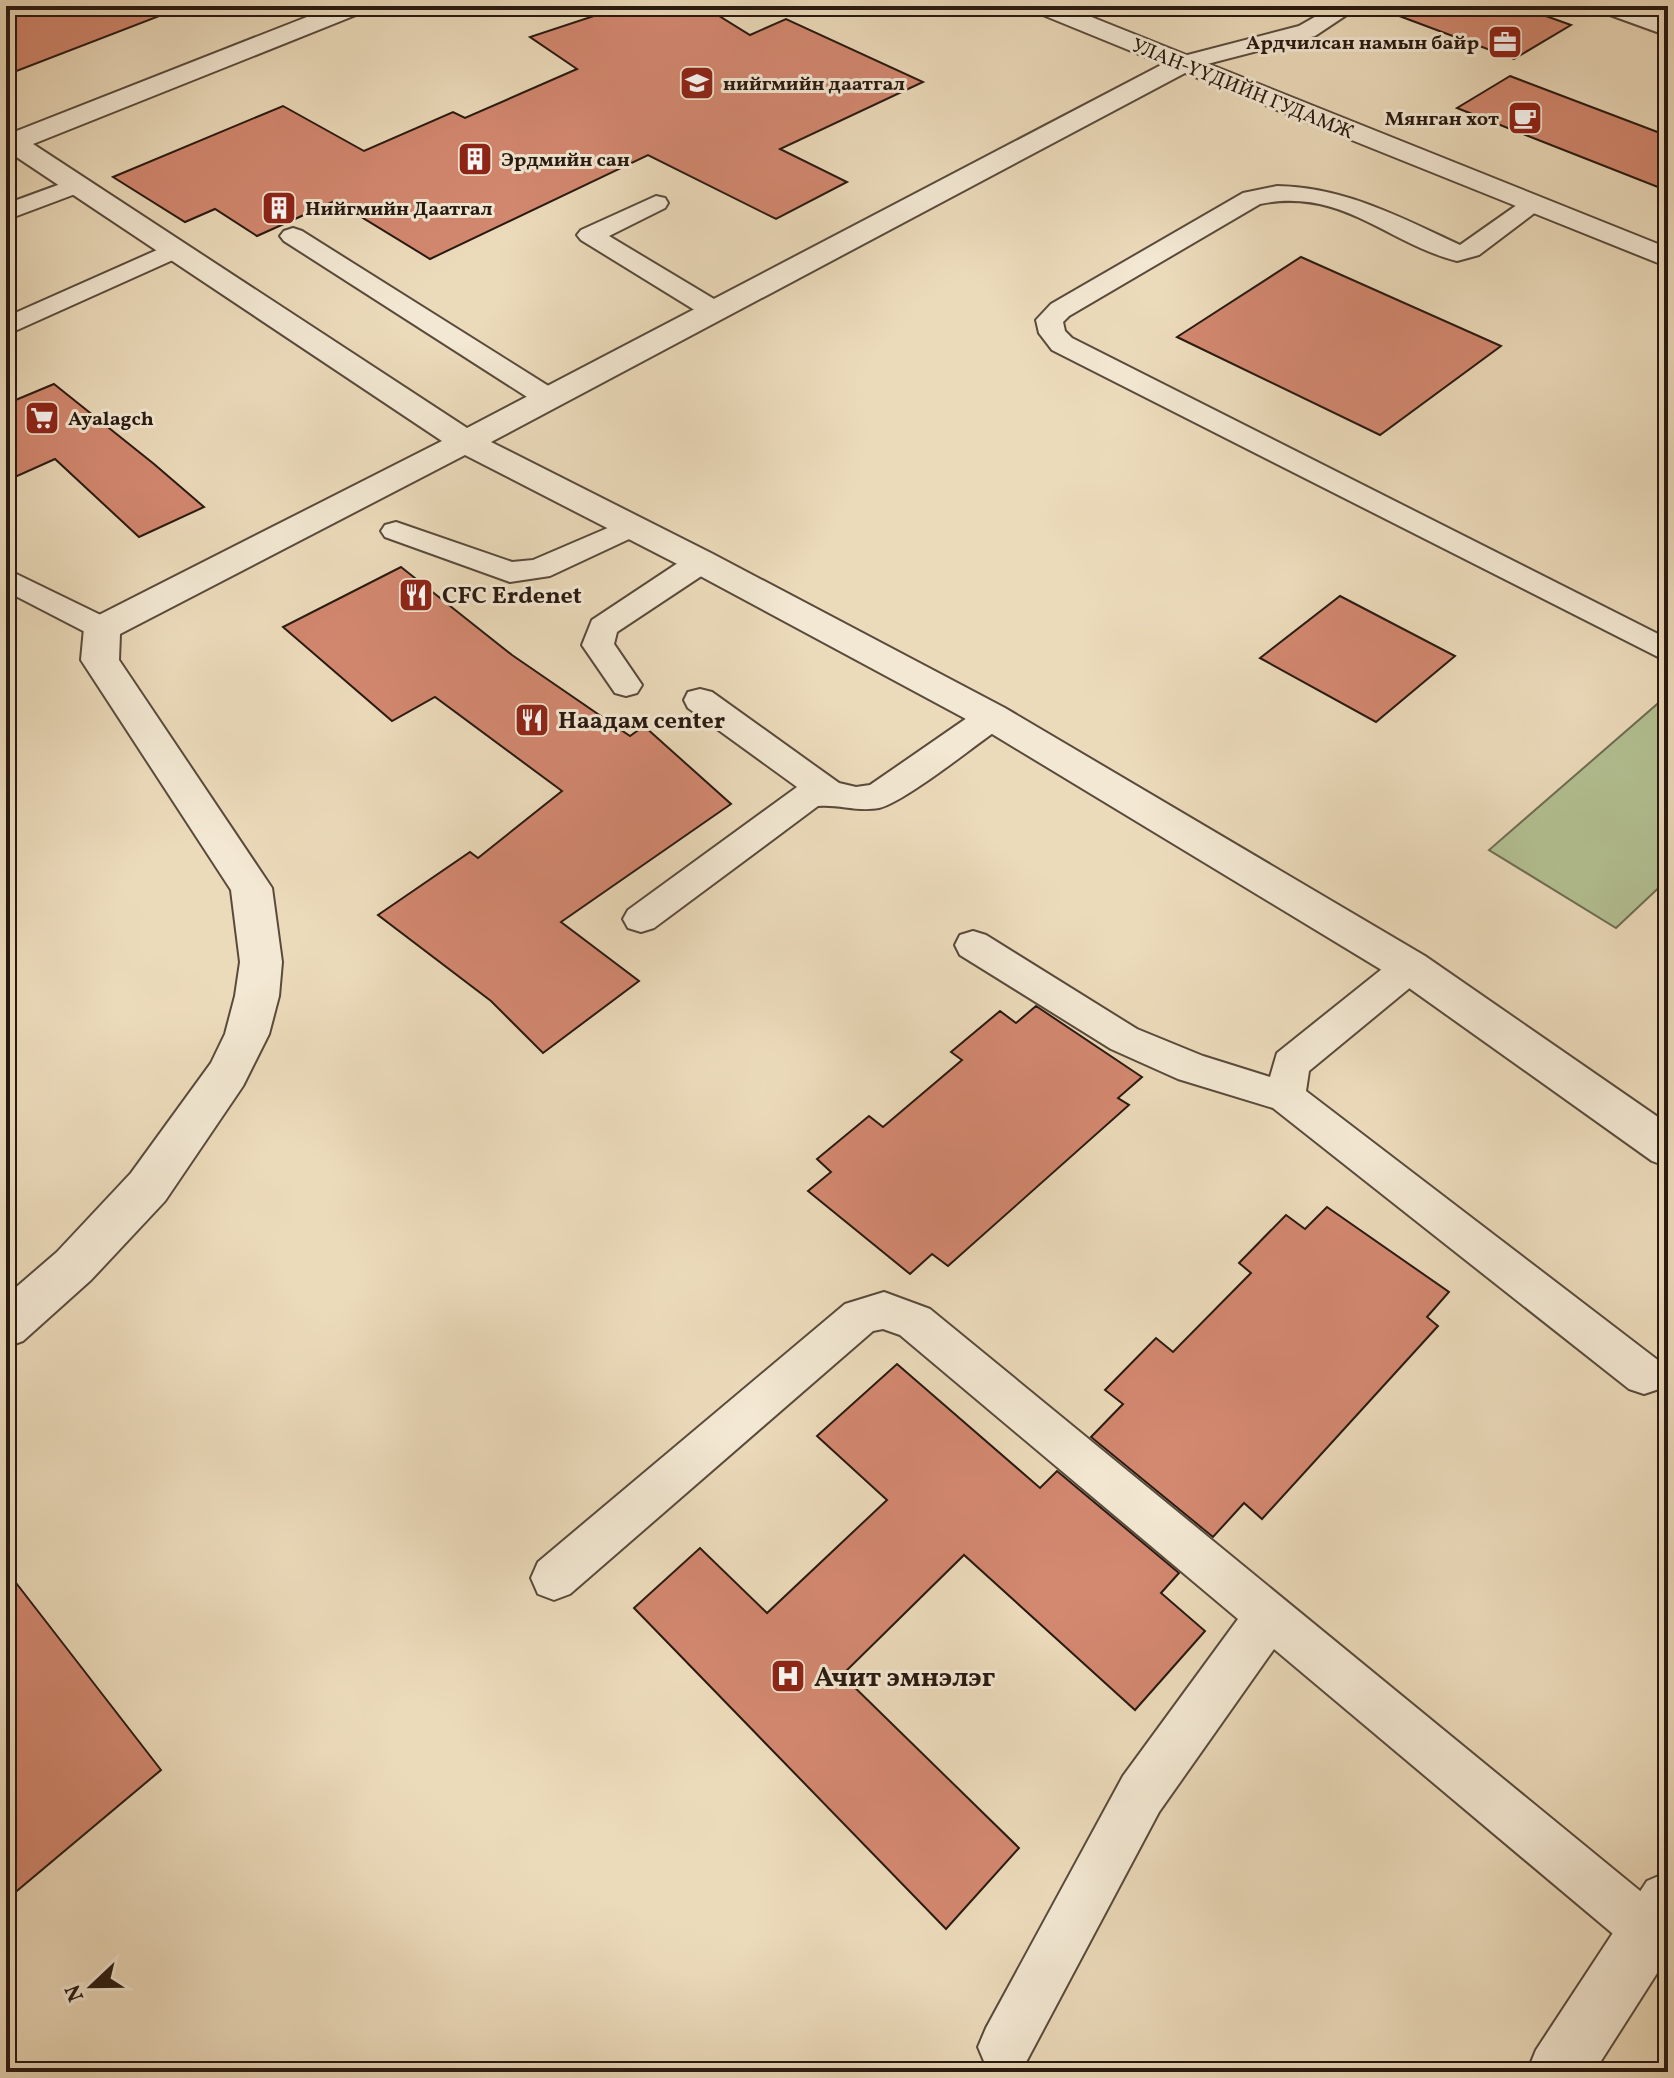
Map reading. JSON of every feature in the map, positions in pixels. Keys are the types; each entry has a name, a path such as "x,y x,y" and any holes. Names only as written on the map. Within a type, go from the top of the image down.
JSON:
{"street":[{"path":"10,140 357,6"},
{"name":"УЛАН-ҮҮДИЙН ГУДАМЖ","path":"1042,6 1668,258"},
{"path":"6,1326 74,1266 148,1187 227,1074 247,1034 260,973 258,928 251,888 100,660 102,628 465,442 1184,63"},
{"path":"10,140 465,442 701,562 992,717 1410,967 1668,1148"},
{"path":"1558,2072 1659,1917"}],"lane":[{"path":"1184,63 1307,31 1349,6"},
{"path":"1607,6 1668,29"},
{"path":"6,213 77,185"},
{"path":"1533,205 1470,250 1457,253 1340,202 1311,194 1265,194 1252,198 1060,310 1049,320 1052,333 1062,344 1668,652"},
{"path":"656,203 590,235 715,311"},
{"path":"293,236 548,398"},
{"path":"6,327 175,250"},
{"path":"396,531 510,572 539,569 631,527"},
{"path":"626,685 598,645 603,627 701,562"},
{"path":"6,579 102,628"},
{"path":"700,700 829,793"},
{"path":"641,919 809,795 829,793 856,799 879,796 992,717"},
{"path":"973,945 1124,1039 1192,1068 1286,1097 1644,1375"},
{"path":"1286,1097 1291,1064 1410,967"},
{"path":"554,1578 860,1317 884,1310 915,1322 1269,1616 1659,1917"},
{"path":"1005,2047 1141,1794 1269,1616"}],"green space":[{"path":"1663,699 1668,701 1668,879 1616,928 1489,850"}],"building":[{"path":"6,6 174,6 175,10 6,75"},
{"path":"624,6 703,6 750,35 786,19 923,82 780,149 847,182 776,219 648,155 430,259 335,201 257,236 215,209 185,222 113,177 283,106 364,151 453,112 465,118 577,69 530,37"},
{"name":"Ардчилсан намын байр","path":"1387,6 1518,6 1571,25 1514,59 1386,11"},
{"path":"1510,76 1668,136 1668,191 1457,108"},
{"path":"1301,257 1501,346 1380,435 1177,337"},
{"path":"54,384 204,507 139,537 55,459 6,481 6,404"},
{"path":"401,567 512,655 630,736 644,726 731,804 561,922 639,981 543,1053 491,1001 378,915 470,852 478,858 562,791 435,697 392,721 283,627"},
{"path":"1340,596 1455,656 1376,722 1260,658"},
{"path":"1036,1006 1142,1077 1118,1098 1129,1105 948,1266 932,1254 910,1274 808,1191 831,1172 817,1159 869,1116 883,1127 962,1060 951,1052 1000,1011 1016,1023"},
{"path":"1327,1207 1449,1292 1427,1317 1438,1326 1262,1519 1244,1503 1213,1537 1091,1437 1123,1404 1105,1390 1156,1338 1173,1352 1251,1273 1239,1263 1286,1215 1305,1229"},
{"path":"897,1364 1040,1488 1057,1471 1179,1573 1161,1593 1205,1631 1135,1710 964,1555 842,1675 1019,1848 946,1929 634,1608 700,1548 767,1613 887,1500 817,1436"},
{"path":"6,1570 161,1770 6,1900"}],"place":[{"name":"Ардчилсан намын байр","path":"1505,42"},
{"name":"нийгмийн даатгал","path":"697,83"},
{"name":"Мянган хот","path":"1525,118"},
{"name":"Эрдмийн сан","path":"475,159"},
{"name":"Нийгмийн Даатгал","path":"279,208"},
{"name":"Ayalagch","path":"42,418"},
{"name":"CFC Erdenet","path":"416,595"},
{"name":"Наадам center","path":"532,720"},
{"name":"Ачит эмнэлэг","path":"788,1676"}]}
